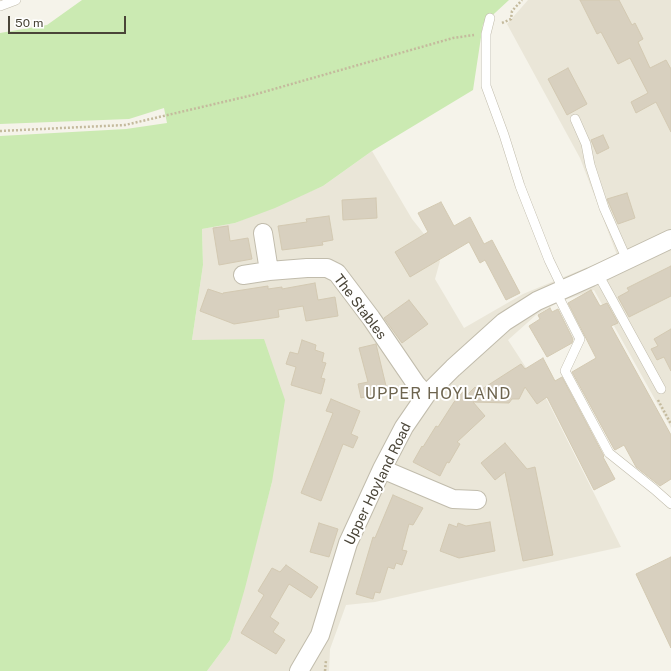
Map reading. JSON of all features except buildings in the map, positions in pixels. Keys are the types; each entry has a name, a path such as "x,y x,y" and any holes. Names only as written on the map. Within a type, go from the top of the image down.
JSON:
{"street":[{"path":"263,233 269,271"},
{"name":"Upper Hoyland Road","path":"299,671 320,635 348,543 382,469 404,427 426,395 453,368 504,322 537,301 671,239"},
{"name":"The Stables","path":"243,275 307,268 327,268 337,273 371,318 416,384 426,395"},
{"path":"382,469 453,499 477,500"}],"lane":[{"path":"0,6 16,0"},
{"path":"490,18 486,34 486,86 504,135 520,186 580,339 565,371 609,453 671,504"},
{"path":"575,119 586,144 590,164 604,208 627,260"},
{"path":"598,274 661,390"}],"path":[{"path":"0,131 125,125 253,95 453,38 486,34 495,27 511,19 512,10 522,0"}],"shaded area":[{"path":"528,0 671,0 671,428 594,290 559,302 536,315 508,340 547,400 621,547 375,602 346,605 330,649 329,671 207,671 230,640 272,482 192,340 203,265 202,229 235,223 323,186 372,151 412,219 424,234 440,261 435,279 464,328 523,294 617,255 580,158 507,24"}],"green space":[{"path":"82,0 509,0 483,24 473,90 372,151 323,186 275,208 235,223 202,229 203,265 192,340 264,339 285,400 272,482 245,588 230,640 207,671 0,671 0,136 126,129 167,123 164,108 129,119 0,124 0,33 47,25"}],"district":[{"name":"UPPER HOYLAND","path":"438,394"}]}
